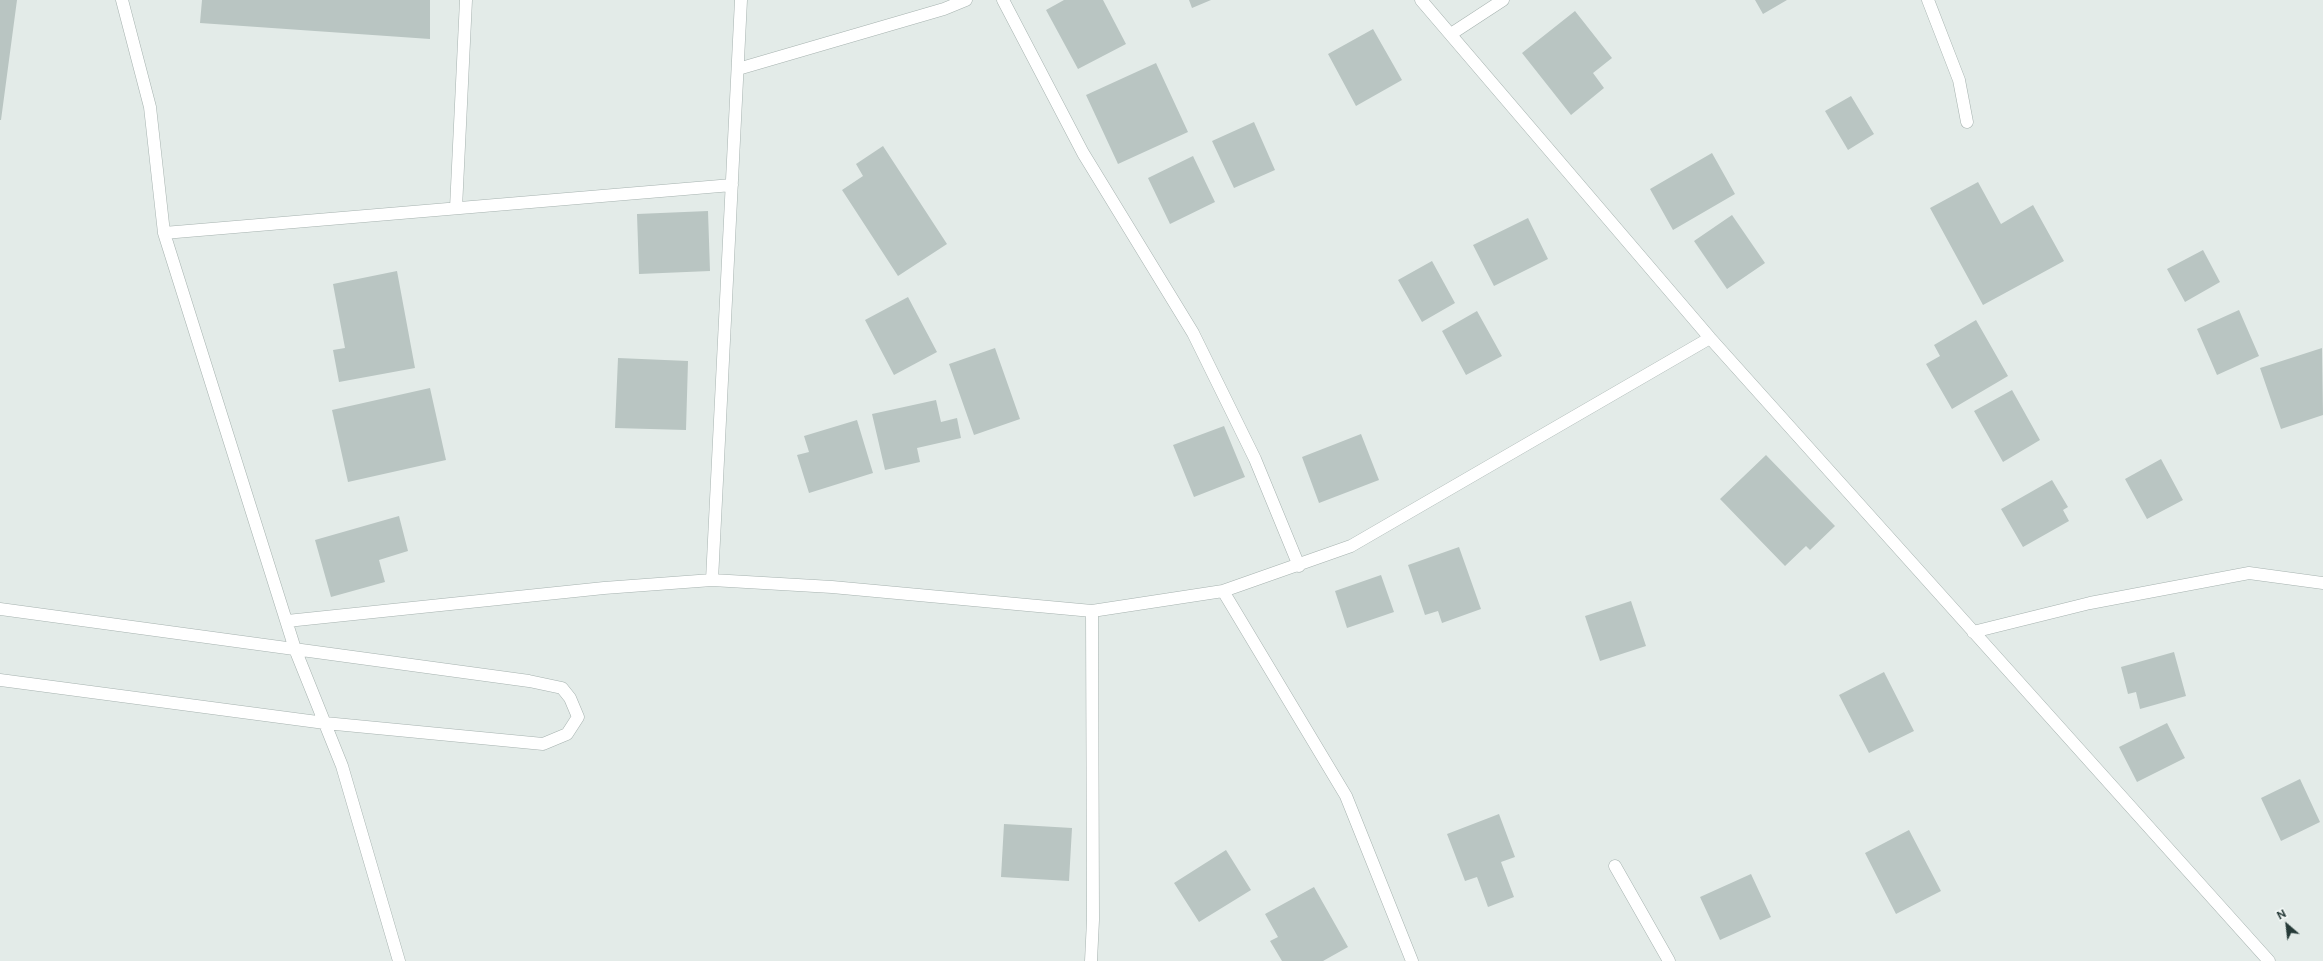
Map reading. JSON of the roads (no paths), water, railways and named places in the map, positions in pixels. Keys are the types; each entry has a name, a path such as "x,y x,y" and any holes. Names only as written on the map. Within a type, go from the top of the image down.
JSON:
{"street":[{"path":"122,0 150,107 164,233 295,649 342,766 399,961"},
{"path":"456,208 466,0"},
{"path":"712,580 741,0"},
{"path":"738,69 944,9 966,0"},
{"path":"1003,0 1083,153 1193,333 1255,459 1299,566"},
{"path":"1421,0 1710,338 2268,961"},
{"path":"1451,34 1503,0"},
{"path":"1928,0 1959,80 1967,122"},
{"path":"164,233 732,185"},
{"path":"287,621 604,588 712,580 832,587 1092,611 1223,591 1299,566 1351,546 1710,338"},
{"path":"1973,632 2090,603 2249,573 2323,583"},
{"path":"1223,591 1346,796 1412,961"},
{"path":"0,609 529,681 562,688 570,698 578,717 567,734 543,744 325,723 0,680"},
{"path":"1091,961 1093,920 1092,611"},
{"path":"1615,866 1669,961"}]}
